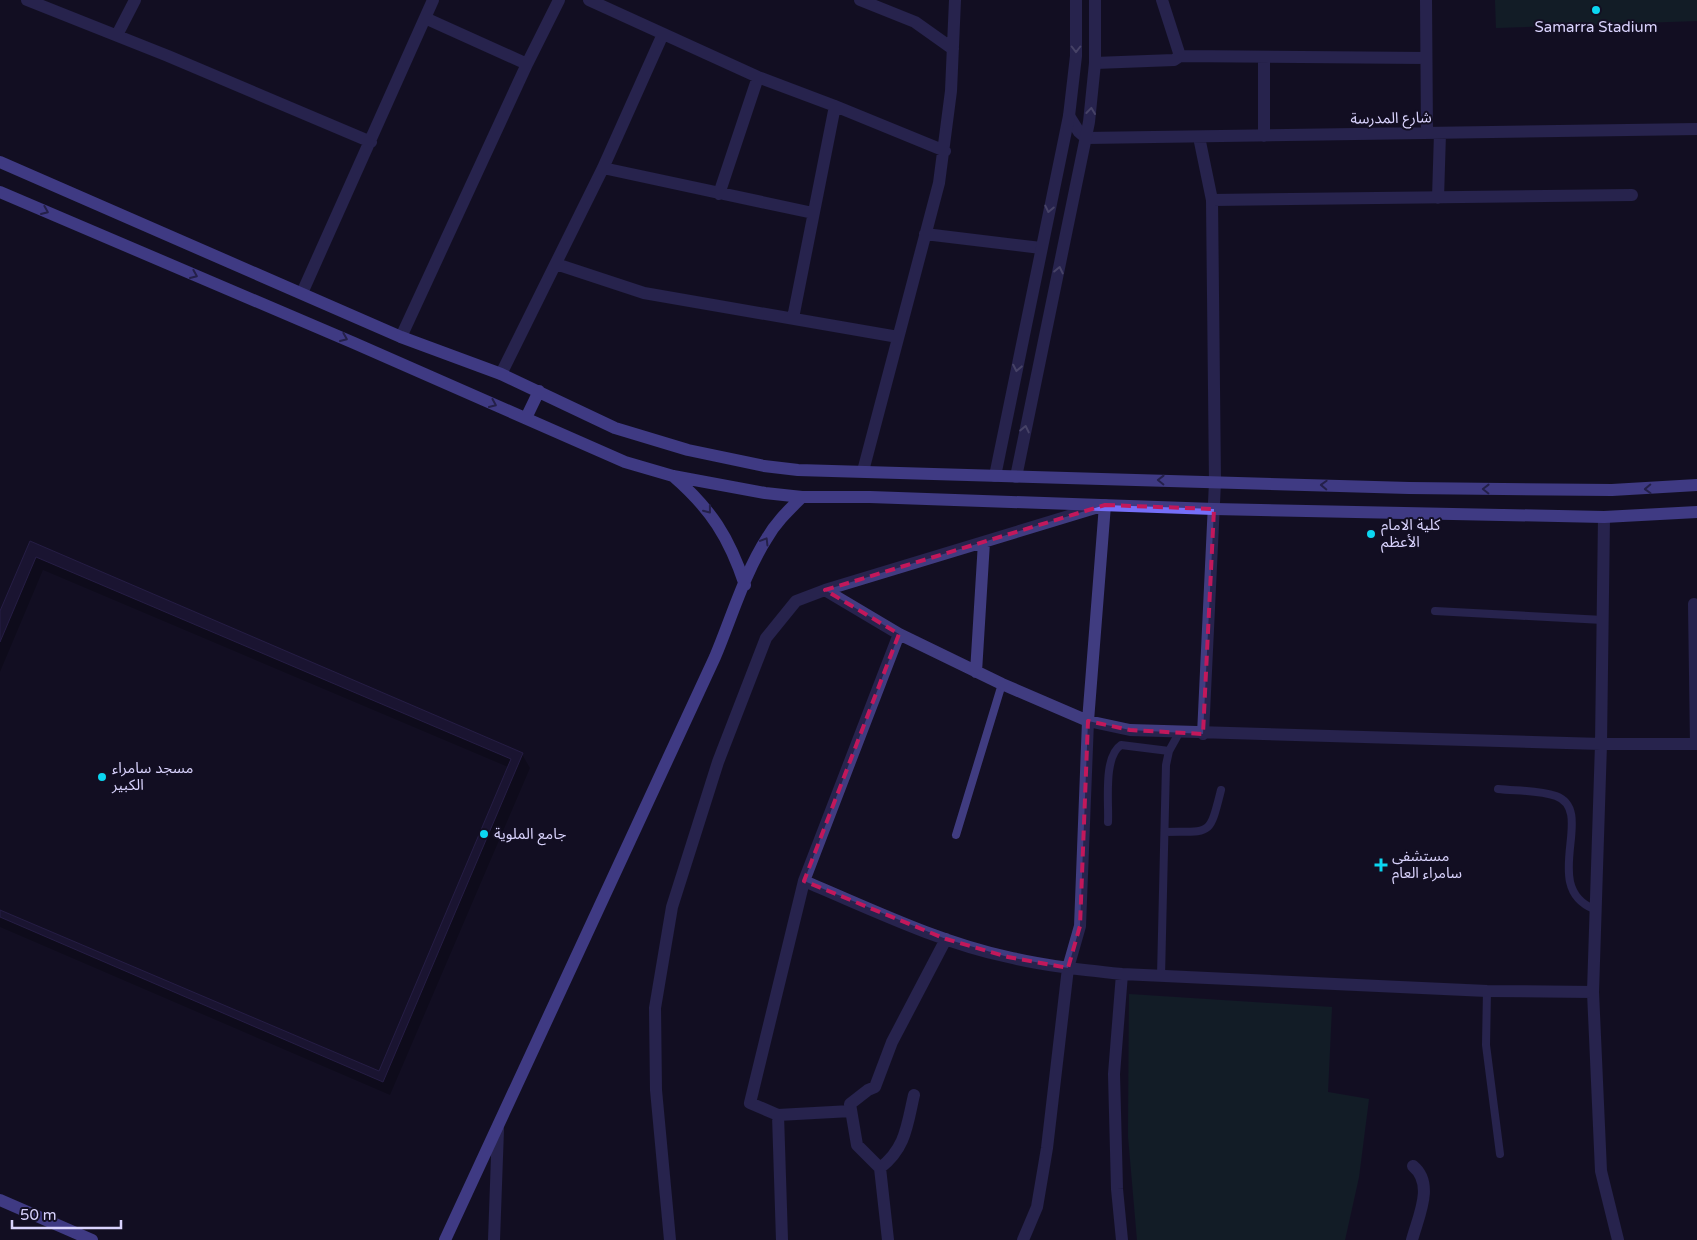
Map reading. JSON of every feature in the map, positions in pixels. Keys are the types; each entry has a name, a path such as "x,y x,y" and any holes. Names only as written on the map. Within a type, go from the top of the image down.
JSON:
{"main road":[{"path":"0,162 401,337 502,374 615,428 688,450 764,466 798,470 1409,488 1602,490 1674,488 1697,485"},
{"path":"0,192 625,462 673,476 765,493 802,497 870,497 1214,509 1604,517 1697,512"},
{"path":"526,418 539,391"},
{"path":"673,476 698,498 719,524 735,553 745,585"},
{"path":"445,1240 498,1129 710,666 754,560 767,537 802,497"},
{"path":"0,1200 92,1240"}],"street":[{"path":"27,0 116,35 371,142"},
{"path":"116,35 135,0"},
{"path":"302,293 433,0"},
{"path":"401,337 527,64 559,0"},
{"path":"589,0 758,77 945,151"},
{"path":"860,0 915,22 953,49"},
{"path":"863,471 945,151 951,91 955,0"},
{"path":"995,476 1069,116 1076,56 1076,0"},
{"path":"1016,477 1086,138 1096,63 1095,0"},
{"path":"1162,0 1180,56"},
{"path":"1426,0 1426,58 1438,198"},
{"path":"425,18 527,64"},
{"path":"502,374 603,168 663,34"},
{"path":"1096,63 1174,60 1180,56 1426,58"},
{"path":"1264,57 1264,136"},
{"path":"719,194 758,77"},
{"path":"793,318 835,106"},
{"path":"1069,116 1079,132 1086,138"},
{"name":"شارع المدرسة","path":"1086,138 1697,129"},
{"path":"1200,137 1212,200 1214,482 1203,734"},
{"path":"603,168 813,213"},
{"path":"1212,200 1632,195"},
{"path":"925,234 1041,248"},
{"path":"556,264 644,293 898,337"},
{"path":"670,1240 656,1090 655,1008 672,907 718,762 766,638 796,601 825,590 1105,505 1088,721 1080,926 1068,968 1039,1197 1037,1207 1023,1240"},
{"path":"1604,517 1601,744 1594,909 1593,992 1601,1171 1618,1240"},
{"path":"976,672 984,542"},
{"path":"825,590 899,634 1002,684 1088,721 1130,730 1203,734 1601,744 1697,744 1694,604"},
{"path":"851,1111 778,1115 750,1104 804,881 899,634"},
{"path":"804,881 946,939 1008,957 1068,968 1122,974 1487,991 1593,992"},
{"path":"888,1240 880,1168 857,1145 850,1104 868,1090 875,1088 896,1034 946,939"},
{"path":"1122,974 1114,1074 1117,1189 1122,1240"},
{"path":"880,1168 894,1158 903,1140 914,1095"},
{"path":"778,1115 782,1240"},
{"path":"494,1240 498,1129"},
{"path":"1412,1166 1419,1172 1425,1182 1412,1240"}],"lane":[{"path":"1435,611 1602,620"},
{"path":"956,835 1002,684"},
{"path":"1161,976 1166,765 1169,751 1179,733"},
{"path":"1108,822 1110,760 1114,749 1121,745 1169,751"},
{"path":"1498,789 1557,796 1568,804 1572,822 1569,881 1574,894 1582,904 1594,909"},
{"path":"1164,832 1203,831 1213,824 1221,790"},
{"path":"1487,991 1486,1045 1500,1154"}],"highlighted area":[{"path":"1105,505 1214,509 1203,734 1130,730 1088,721 1080,926 1068,968 1008,957 946,939 804,881 899,634 825,590"}],"green space":[{"name":"Samarra Stadium","path":"1495,0 1697,0 1697,21 1496,28"},
{"path":"1129,994 1332,1007 1328,1092 1369,1099 1359,1177 1345,1240 1137,1240 1128,1136"}],"building":[{"name":"جامع الملوية","path":"30,541 523,753 383,1082 0,917 0,910 379,1071 511,759 36,557 0,642 0,611"}],"place":[{"name":"Samarra Stadium","path":"1596,10"},
{"name":"كلية الامام الأعظم","path":"1371,534"},
{"name":"مسجد سامراء الكبير","path":"102,777"},
{"name":"جامع الملوية","path":"484,834"},
{"name":"مستشفى سامراء العام","path":"1381,865"}]}
